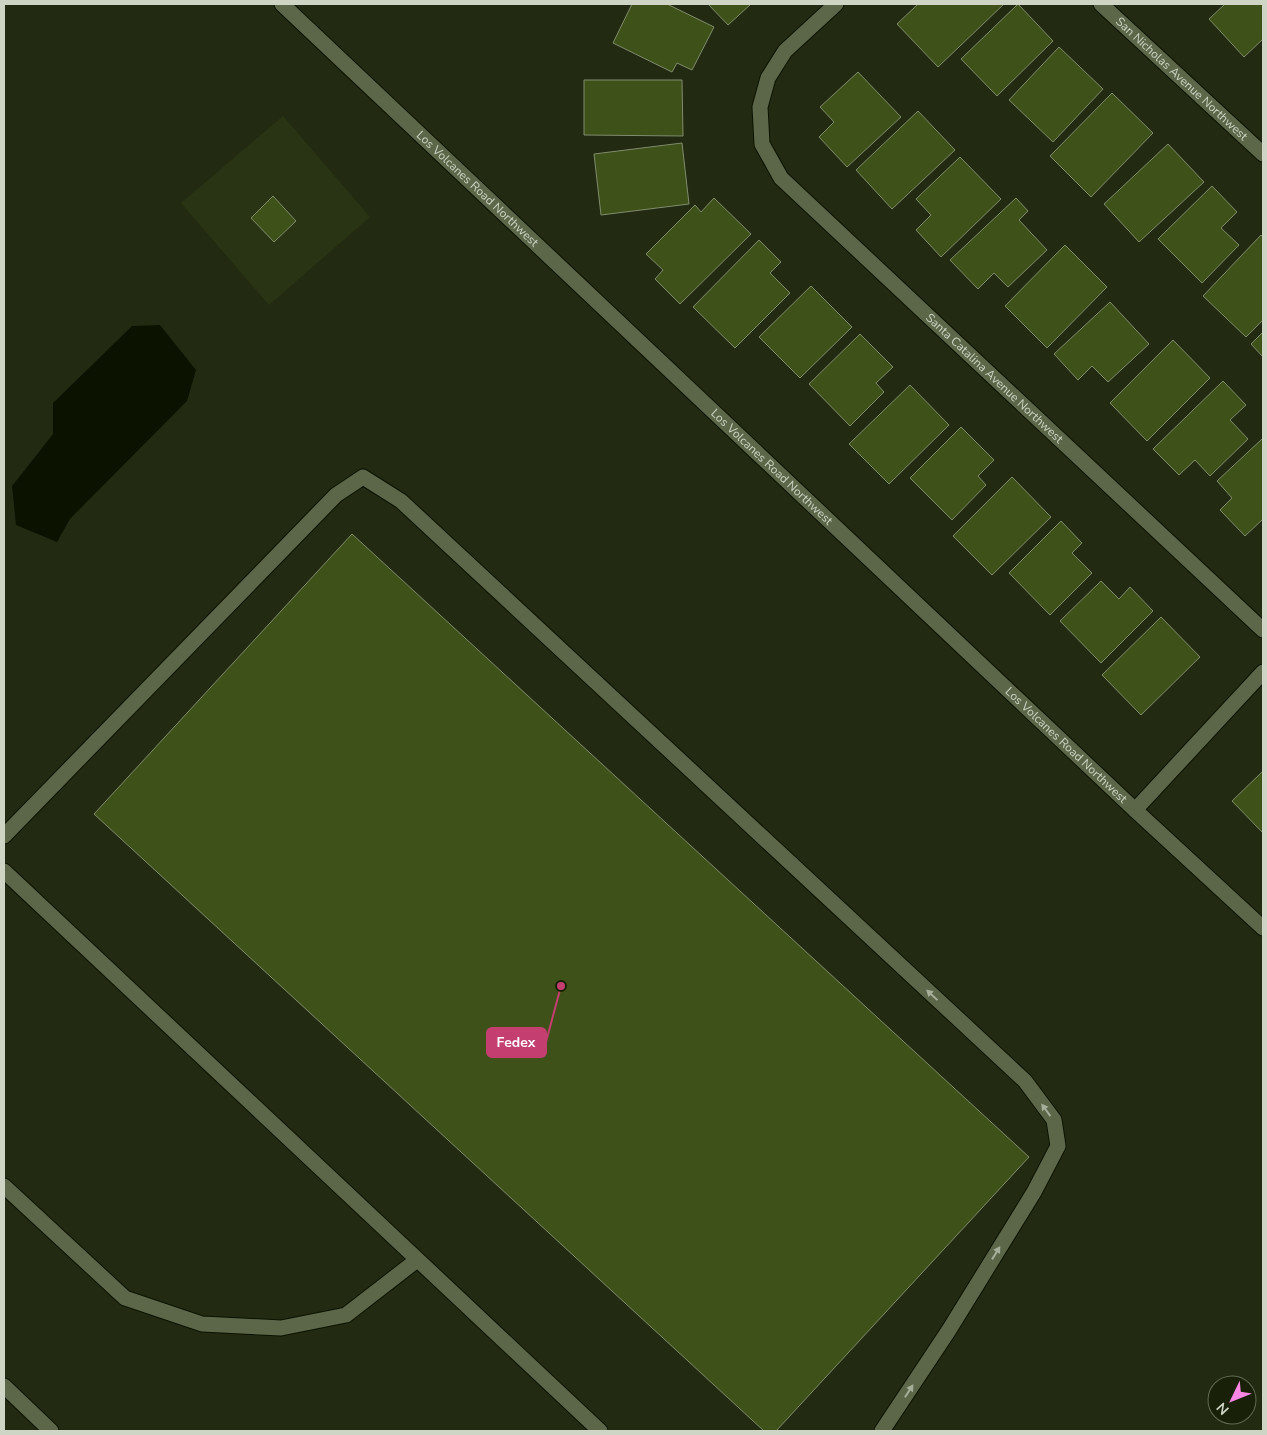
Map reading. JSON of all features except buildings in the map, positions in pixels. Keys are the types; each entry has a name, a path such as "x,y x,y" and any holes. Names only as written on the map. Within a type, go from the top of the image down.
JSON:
{"street":[{"name":"Los Volcanes Road Northwest","path":"282,4 1135,810 1263,928"},
{"name":"Santa Catalina Avenue Northwest","path":"836,4 785,51 768,78 760,107 762,144 781,178 1263,630"},
{"name":"San Nicholas Avenue Northwest","path":"1100,4 1263,154"},
{"path":"4,836 336,495 363,478 401,501 1026,1081 1054,1120 1058,1146 1034,1192 949,1330 882,1431"},
{"path":"1135,810 1263,672"},
{"path":"4,871 600,1431"},
{"path":"4,1186 126,1298 202,1324 281,1328 346,1315 417,1260"},
{"path":"4,1386 52,1431"}],"shaded area":[{"path":"283,116 370,217 269,305 181,203"},
{"path":"160,325 196,370 187,401 70,519 57,542 16,525 12,486 53,434 53,403 132,326"}],"place":[{"name":"Fedex","path":"561,986"}]}
